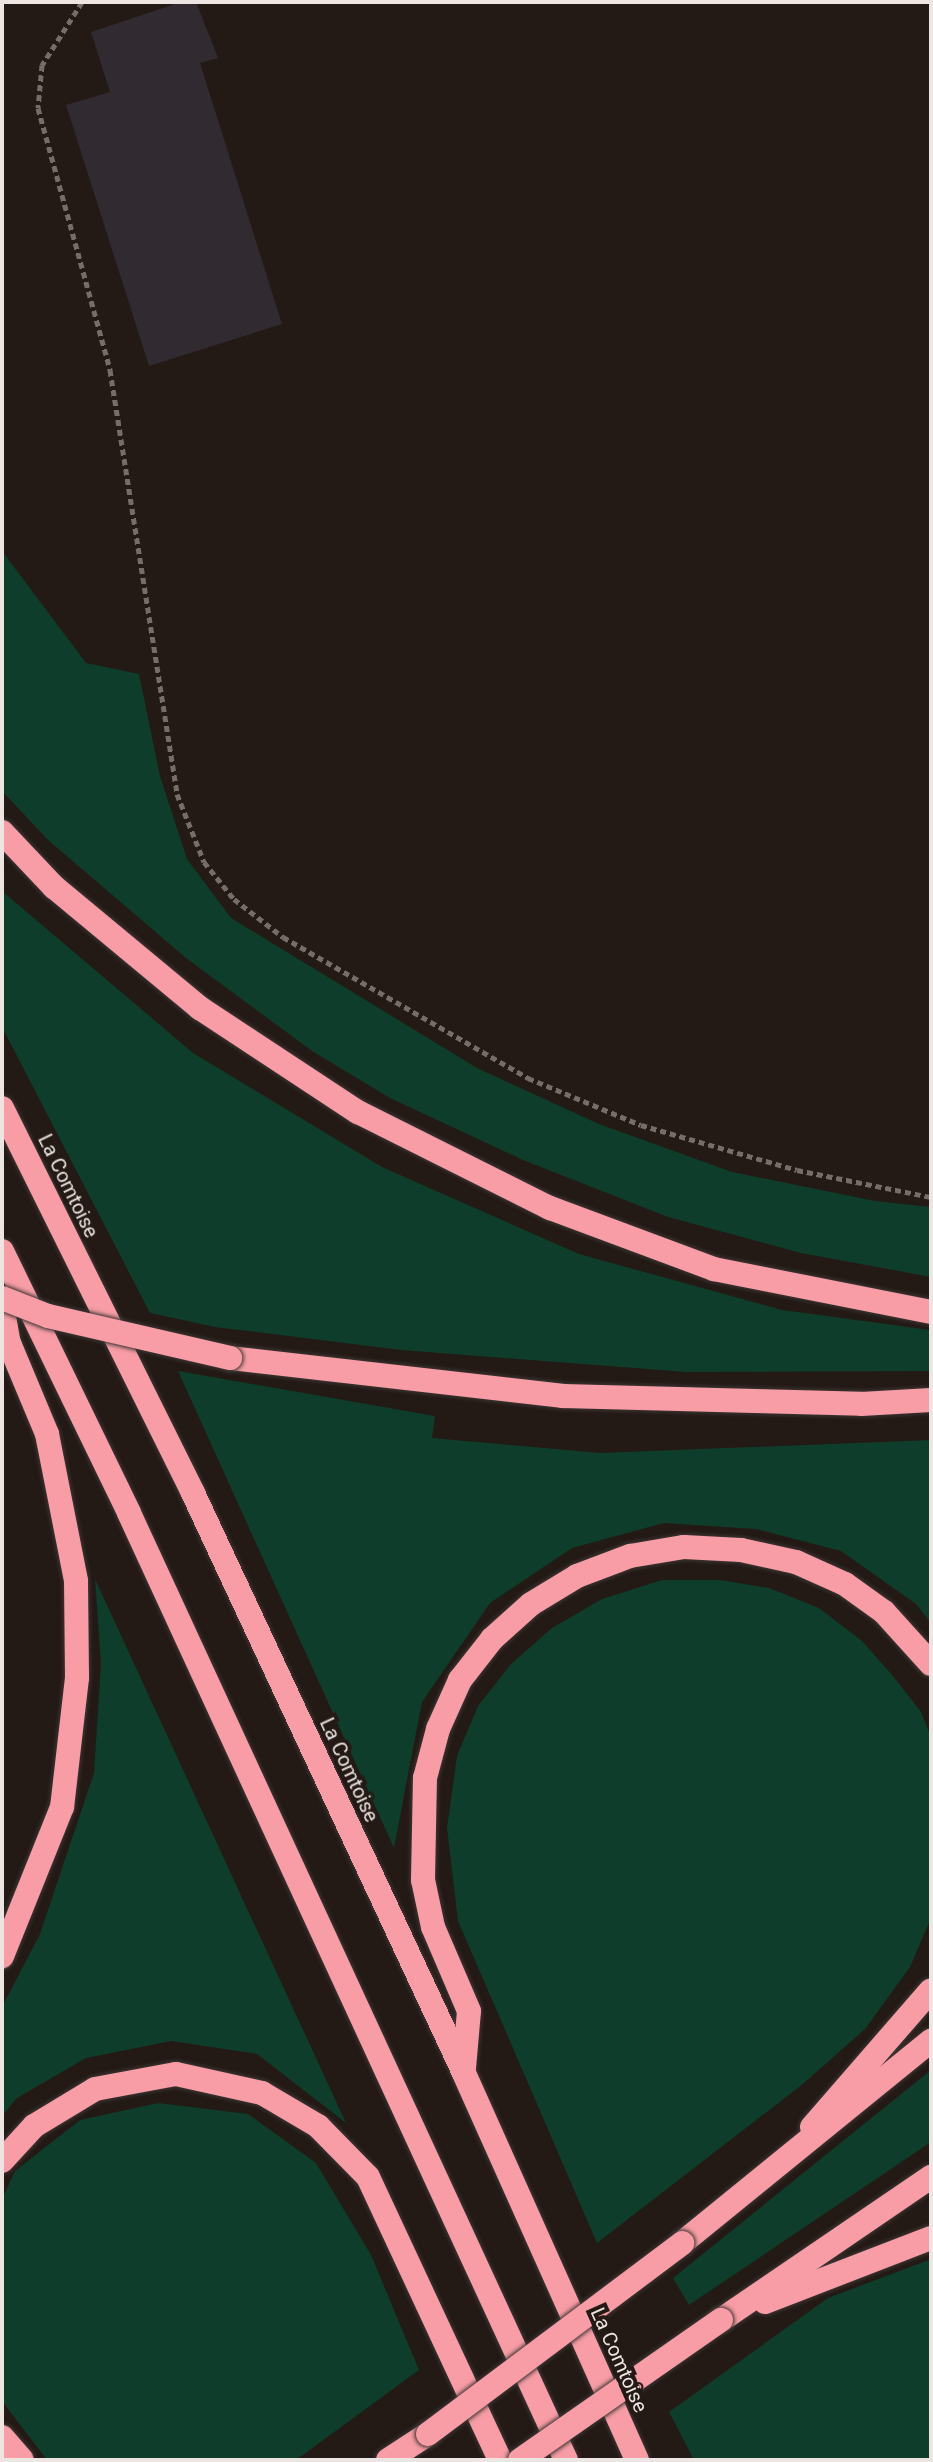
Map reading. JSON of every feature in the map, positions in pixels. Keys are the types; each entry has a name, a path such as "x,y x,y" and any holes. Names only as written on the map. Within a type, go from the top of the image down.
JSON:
{"highway":[{"path":"2,832 54,887 200,1008 358,1112 550,1208 714,1269 931,1312"},
{"name":"La Comtoise","path":"2,1108 193,1493 463,2071 637,2460"},
{"path":"2,1251 129,1513 566,2460"},
{"path":"2,1298 48,1316 230,1358 563,1396 861,1404 931,1400"},
{"path":"2,1305 9,1343 47,1434 76,1581 77,1678 62,1807 2,1956"},
{"path":"463,2071 469,2011 433,1927 423,1880 425,1778 438,1729 460,1680 492,1639 531,1604 577,1576 630,1556 684,1547 741,1550 796,1562 845,1584 884,1612 931,1664"},
{"path":"785,2162 834,2097 931,1990"},
{"path":"388,2460 428,2434 682,2243 931,2041"},
{"path":"2,2161 34,2126 95,2089 176,2074 262,2093 318,2126 368,2177 500,2460"},
{"path":"520,2460 931,2177"},
{"path":"729,2316 931,2238"},
{"path":"2,2437 22,2460"}],"path":[{"path":"82,2 42,65 38,108 110,370 177,794 204,862 234,899 283,937 528,1078 655,1129 797,1170 931,1197"}],"green space":[{"path":"2,551 86,663 139,674 160,776 187,859 231,918 477,1068 599,1124 732,1172 875,1201 931,1207 931,1277 801,1253 668,1217 523,1160 390,1098 312,1051 186,958 48,840 2,791"},
{"path":"2,891 193,1053 382,1167 579,1254 782,1310 931,1330 931,1371 686,1372 401,1350 215,1327 150,1313 2,1027"},
{"path":"178,1371 435,1416 432,1438 600,1453 931,1440 931,1623 916,1604 841,1551 756,1529 664,1523 572,1548 490,1603 422,1702 394,1848"},
{"path":"95,1579 346,2123 257,2054 171,2041 86,2058 17,2098 2,2116 2,2007 40,1934 94,1773 101,1664"},
{"path":"662,1580 720,1580 769,1588 819,1608 862,1641 893,1676 921,1712 931,1737 931,1918 910,1967 865,2029 803,2084 597,2243 458,1921 447,1828 457,1756 478,1706 511,1664 552,1628 602,1599"},
{"path":"931,2070 931,2142 689,2305 673,2278"},
{"path":"158,2103 248,2114 316,2163 371,2255 419,2370 296,2460 47,2460 2,2401 2,2199 15,2171 80,2120"},
{"path":"931,2259 931,2460 694,2460 669,2412 828,2298"}],"building":[{"path":"181,2 196,2 218,58 200,63 282,324 149,366 66,105 110,92 91,32"}]}
